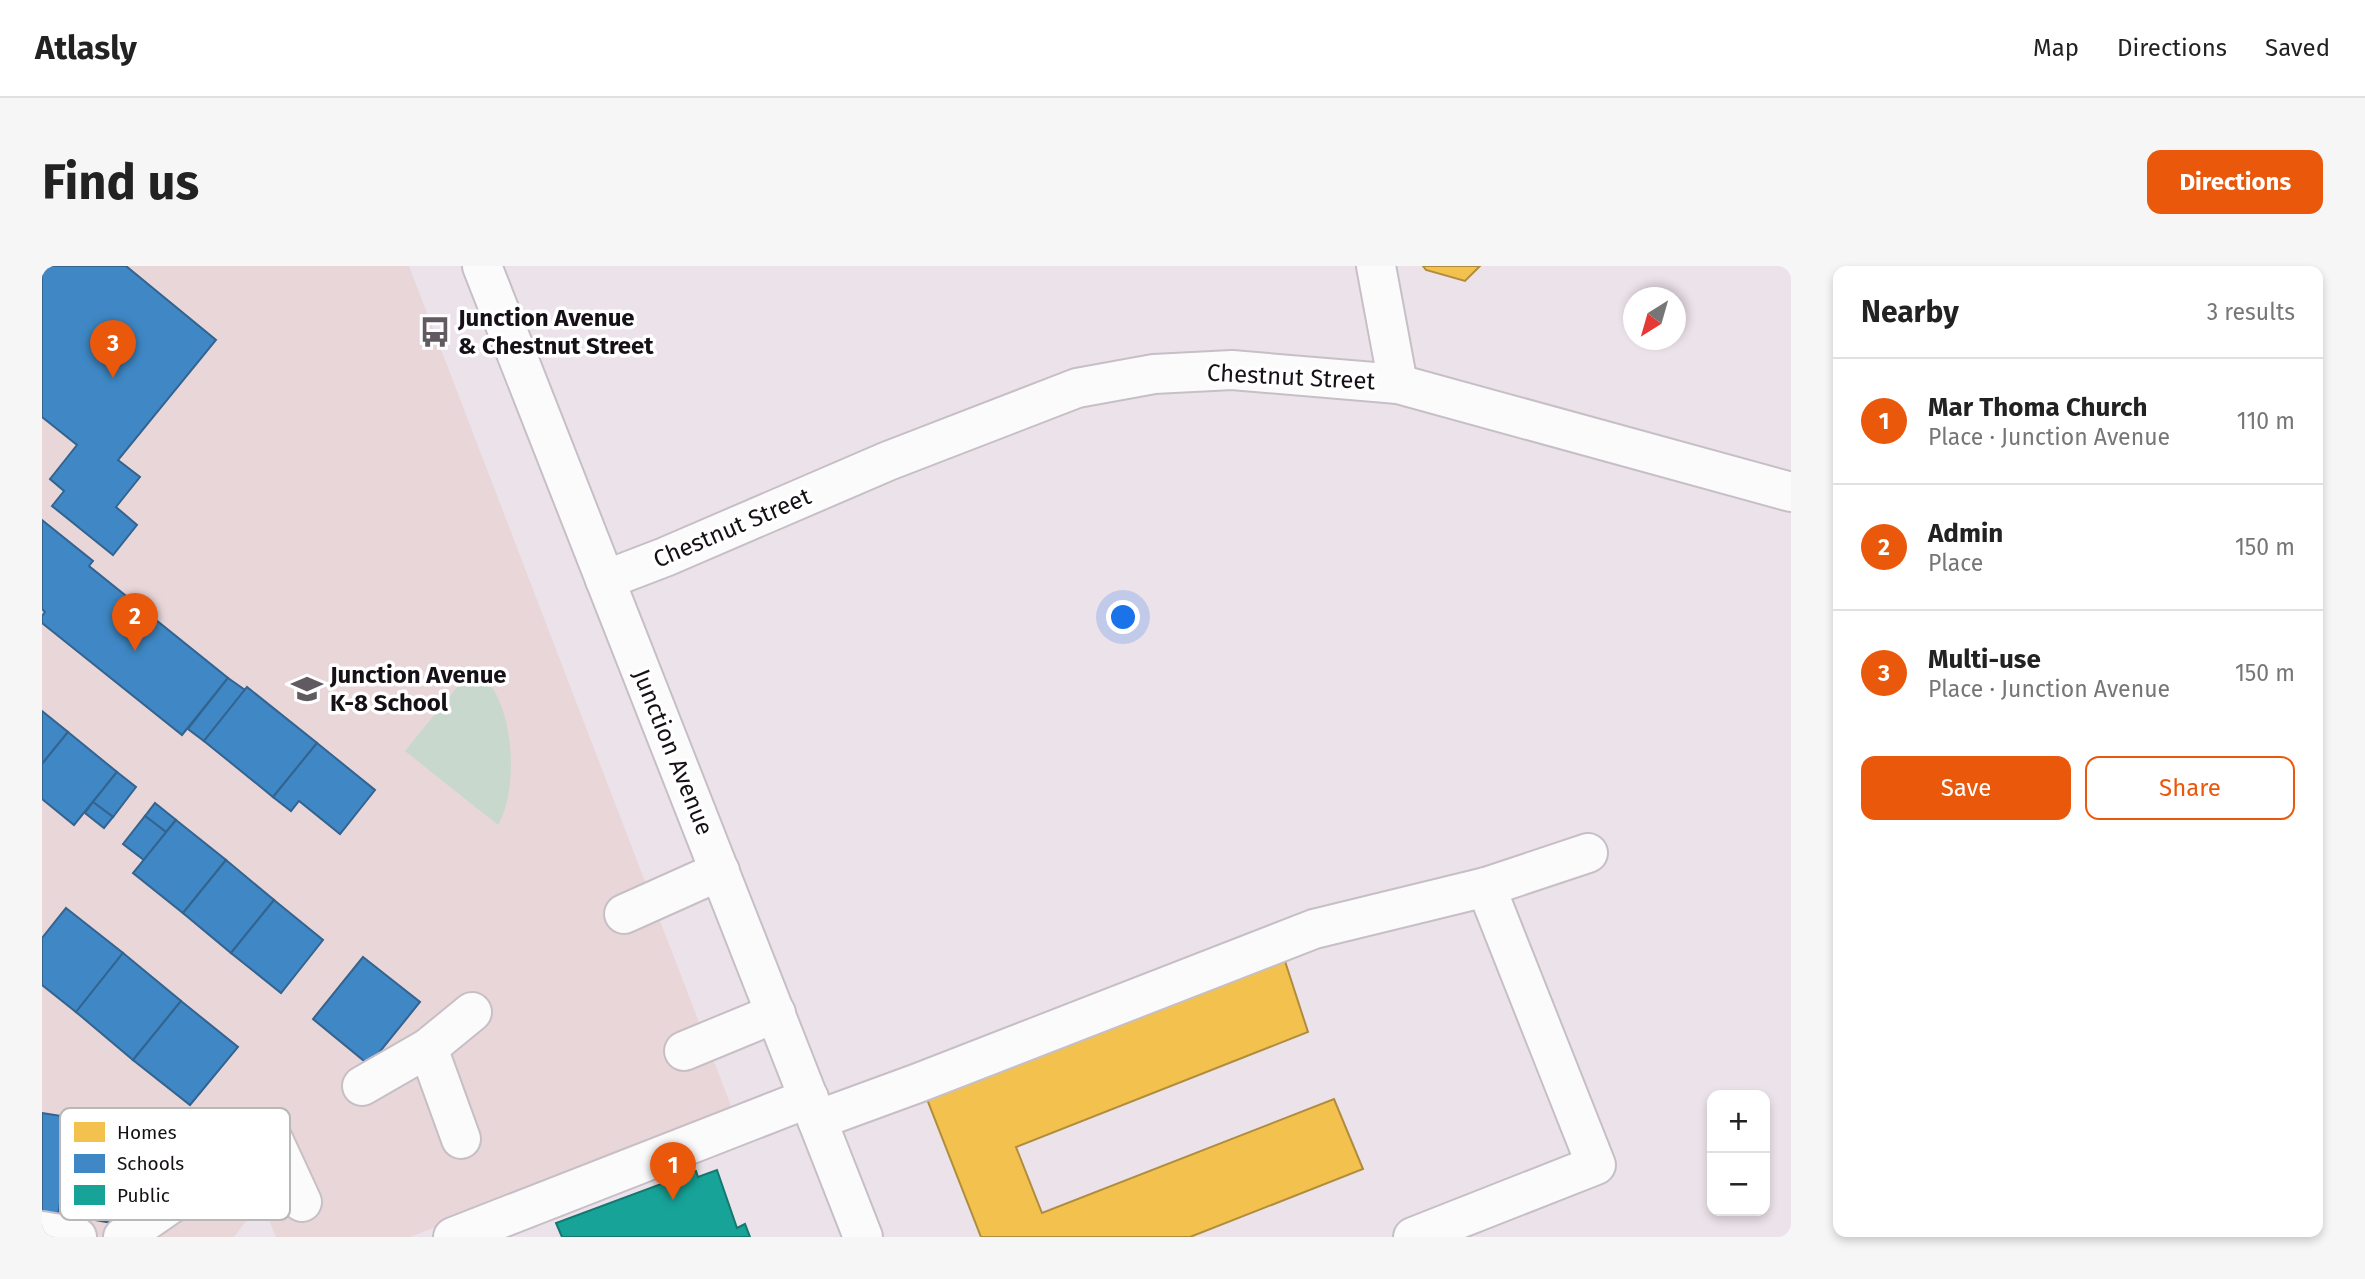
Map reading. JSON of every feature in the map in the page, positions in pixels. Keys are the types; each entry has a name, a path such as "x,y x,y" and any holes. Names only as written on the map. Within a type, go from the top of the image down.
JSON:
{"street":[{"name":"Junction Avenue","path":"482,266 863,1237"},
{"path":"1376,266 1398,384"},
{"name":"Chestnut Street","path":"605,580 888,461 1077,388 1154,374 1232,370 1398,384 1791,492"},
{"path":"453,1237 813,1109 888,1094 1314,929 1486,887 1588,853"},
{"path":"624,914 720,871"},
{"path":"1413,1237 1595,1165 1486,887"},
{"path":"362,1086 428,1048 472,1012"},
{"path":"684,1051 776,1013"},
{"path":"428,1048 461,1139"},
{"path":"290,1176 302,1202"},
{"path":"123,1237 148,1220"},
{"path":"42,1231 78,1237"}],"shaded area":[{"name":"Junction Avenue K-8 School","path":"42,266 409,266 733,1111 410,1237 276,1237 269,1220 290,1220 290,1108 60,1108 60,1220 247,1220 234,1237 42,1237"}],"green space":[{"path":"475,665 499,701 509,736 509,793 498,825 405,751"}],"building: Homes":[{"path":"1423,266 1480,266 1465,281 1426,270"},
{"path":"1282,952 1308,1032 1016,1147 1042,1213 1334,1099 1363,1169 1190,1237 981,1237 925,1094"}],"building: Schools":[{"path":"42,266 126,266 216,340 118,460 140,477 116,507 137,525 113,555 52,506 64,491 50,479 77,445 42,417"},
{"path":"42,520 93,561 89,566 228,678 182,735 42,623 45,612 42,609"},
{"path":"228,678 245,690 204,741 188,729"},
{"path":"247,687 317,743 273,797 204,741"},
{"path":"42,711 68,732 42,764"},
{"path":"68,732 117,772 74,825 42,799 42,764"},
{"path":"317,743 375,790 340,834 299,801 291,811 273,797"},
{"path":"117,772 136,787 113,817 93,802"},
{"path":"93,802 113,817 104,828 85,813"},
{"path":"155,803 176,820 166,832 145,816"},
{"path":"145,816 166,832 144,860 123,844"},
{"path":"176,820 226,860 183,913 133,873"},
{"path":"226,860 274,900 231,953 183,913"},
{"path":"274,900 323,940 281,993 231,953"},
{"path":"66,908 123,953 76,1012 42,985 42,938"},
{"path":"123,953 181,1001 133,1060 76,1012"},
{"path":"363,957 420,1002 369,1065 313,1019"},
{"path":"181,1001 238,1047 190,1105 133,1060"},
{"path":"42,1113 60,1116 60,1203 58,1215 42,1212"}],"building: Public":[{"path":"717,1170 737,1228 745,1224 750,1237 562,1237 556,1223 696,1171 698,1177"}],"place":[{"name":"Junction Avenue & Chestnut Street","path":"435,332"},
{"name":"Multi-use","path":"113,378"},
{"name":"Admin","path":"135,651"},
{"name":"Junction Avenue K-8 School","path":"307,689"},
{"name":"Mar Thoma Church","path":"673,1200"}]}
